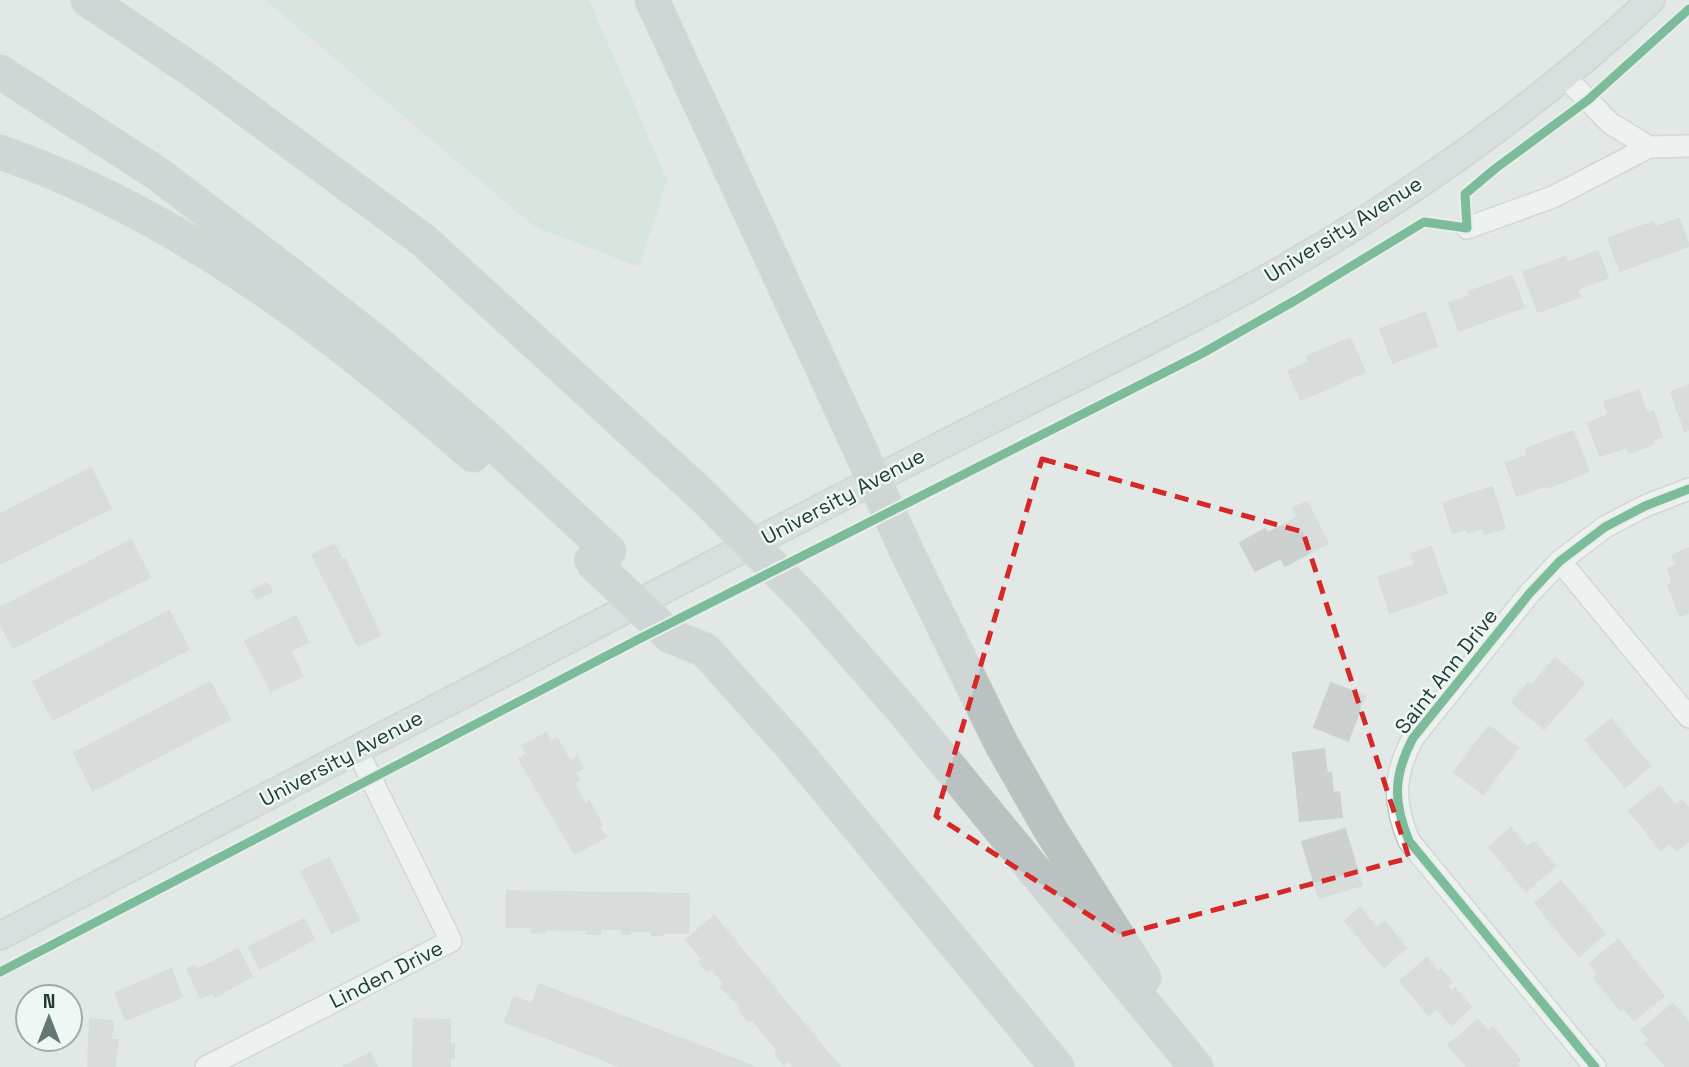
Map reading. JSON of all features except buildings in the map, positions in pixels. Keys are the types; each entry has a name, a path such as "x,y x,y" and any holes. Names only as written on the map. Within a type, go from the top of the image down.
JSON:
{"highway":[{"path":"88,0 219,89 423,240 702,495 807,601 900,707 1196,1067"},
{"path":"652,0 906,550 1002,745 1050,829 1141,971 1168,1034"},
{"path":"0,72 158,174 376,342 495,444 599,556"},
{"path":"0,152 82,184 140,214 219,259 292,308 599,556 705,650 793,748 1058,1067"}],"main road":[{"name":"University Avenue","path":"0,936 975,427 1231,297 1299,259 1397,198 1565,77 1651,0"}],"street":[{"path":"1565,77 1610,123 1649,147"},
{"path":"1467,228 1553,197 1649,147 1689,146"},
{"name":"Saint Ann Drive","path":"1595,1067 1416,851 1401,820 1396,797 1398,774 1413,738 1529,594 1560,561 1605,527 1645,506 1689,489"},
{"path":"1560,561 1689,718"},
{"name":"Linden Drive","path":"206,1067 452,941 357,750"}],"highlighted area":[{"path":"1042,459 1303,532 1409,858 1120,935 936,816"}],"green space":[{"path":"265,0 589,0 667,180 639,267 534,226"}],"cycle path":[{"path":"0,972 639,639 1201,354 1424,222 1467,228 1465,194 1588,100 1689,9"},
{"path":"1595,1067 1409,841 1400,814 1399,777 1413,738 1529,594 1560,561 1605,527 1645,506 1689,489"}]}
